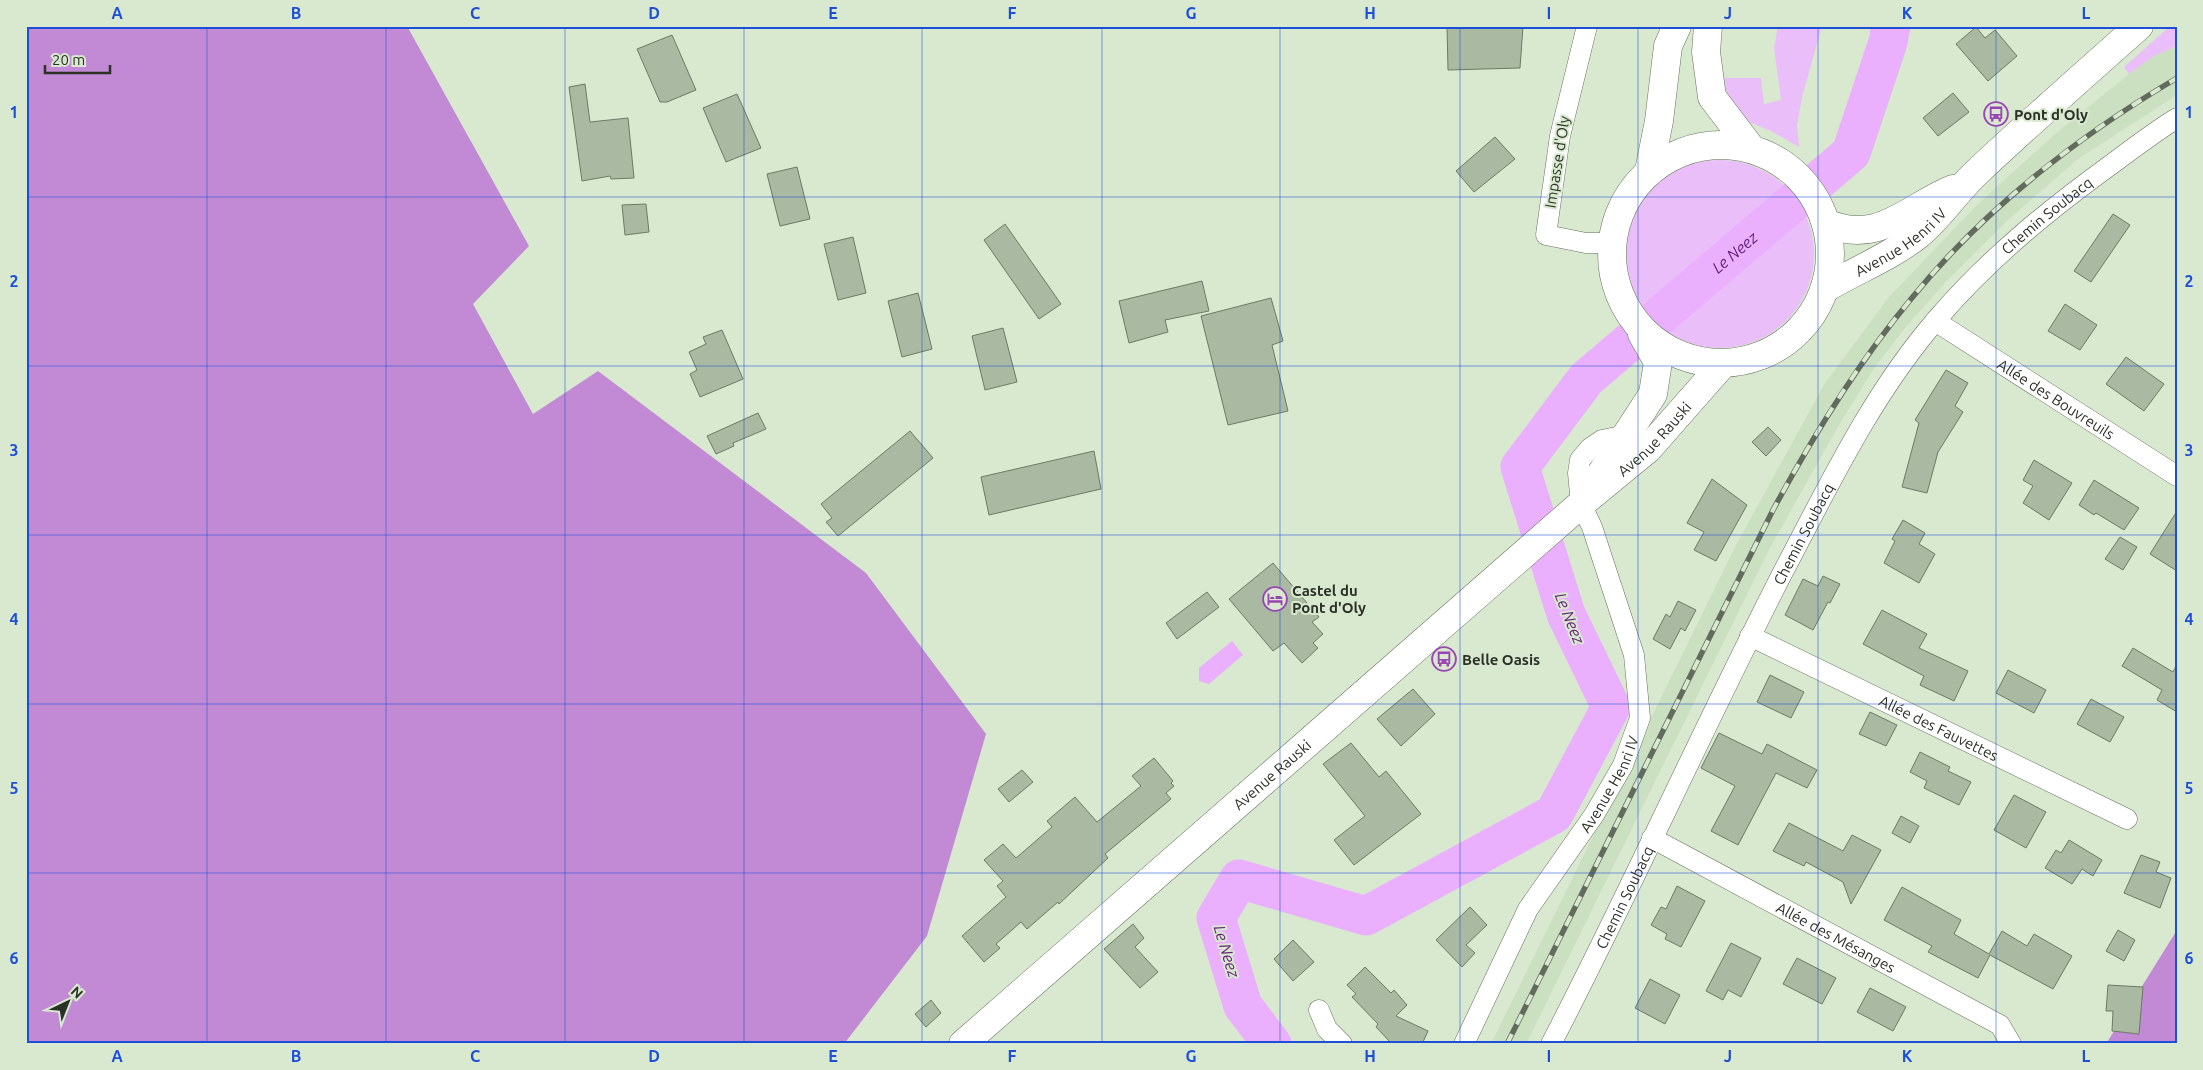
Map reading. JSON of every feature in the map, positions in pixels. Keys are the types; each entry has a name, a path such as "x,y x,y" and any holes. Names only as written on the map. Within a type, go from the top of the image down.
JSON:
{"main road":[{"path":"1649,171 1668,46 1677,26"},
{"path":"1708,26 1706,52 1712,97 1750,148"},
{"name":"Avenue Henri IV","path":"1826,288 1862,267 1877,262 1917,236 1932,222 1965,184 2139,26"},
{"path":"1721,143 1750,148 1779,161 1800,177 1817,198 1826,223 1831,255 1830,271 1826,288 1808,319 1787,339 1768,351 1744,361 1710,365 1668,351 1637,324 1624,304 1616,282 1610,263 1610,244 1615,221 1629,194 1649,171 1672,157 1695,147 1721,143"},
{"name":"Avenue Henri IV","path":"1826,223 1841,229 1867,231 1915,211 1937,195 1965,184"},
{"name":"Avenue Rauski","path":"1571,512 1627,435 1653,394 1658,362 1637,324"},
{"name":"Avenue Rauski","path":"963,1044 1571,512 1648,449 1710,365"}],"street":[{"name":"Impasse d'Oly","path":"1587,26 1560,136 1546,235 1586,243 1610,244"},
{"name":"Chemin Soubacq","path":"1551,1044 1600,948 1750,636 1841,461 1865,419 1935,321 1975,277 2017,238 2085,183 2177,118"},
{"name":"Allée des Bouvreuils","path":"1935,321 2177,476"},
{"name":"Avenue Henri IV","path":"1464,1044 1528,909 1594,816 1623,765 1640,718 1634,655 1592,527 1571,512"},
{"name":"Allée des Fauvettes","path":"1750,636 2127,819"},
{"name":"Allée des Mésanges","path":"1652,838 2000,1025 2011,1044"},
{"path":"1319,1010 1327,1029 1342,1044"}],"shaded area":[{"path":"26,26 407,26 529,246 473,304 533,414 598,371 866,573 986,734 927,936 844,1044 26,1044"},
{"path":"1778,26 1822,26 1802,97 1797,125 1799,147 1771,131 1746,121 1734,109 1726,90 1724,78 1761,78 1764,104 1781,100 1774,48"},
{"path":"2170,26 2177,26 2177,46 2154,56 2129,74 2124,67"},
{"path":"2177,46 2177,95 2078,159 2008,220 1946,282 1905,328 1875,367 1839,425 1770,548 1526,1044 1491,1044 1736,545 1825,383 1889,297 1979,203 2055,134 2129,74 2154,56"},
{"path":"1720,160 1747,164 1764,171 1786,188 1803,210 1810,227 1814,254 1810,281 1803,298 1786,320 1764,337 1747,344 1720,348 1693,344 1676,337 1654,320 1637,298 1630,281 1626,254 1630,227 1637,210 1654,188 1676,171 1693,164"},
{"path":"1232,641 1243,655 1209,684 1199,681 1199,668"},
{"path":"2177,930 2177,1044 2106,1044"}],"building":[{"path":"1447,26 1523,26 1520,68 1448,70"},
{"path":"1976,27 1985,38 1995,30 2017,56 1988,81 1956,44"},
{"path":"672,35 696,90 667,102 660,102 637,49"},
{"path":"585,84 590,122 628,118 634,178 611,179 610,176 582,181 569,87"},
{"path":"1953,93 1969,112 1938,136 1923,118"},
{"path":"737,94 761,148 726,162 703,108"},
{"path":"1495,137 1515,159 1474,192 1456,171"},
{"path":"797,167 810,219 780,226 767,174"},
{"path":"646,204 649,232 625,235 622,205"},
{"path":"2113,214 2130,225 2091,282 2074,271"},
{"path":"1005,224 1061,304 1039,319 984,240"},
{"path":"853,237 866,293 838,300 824,244"},
{"path":"1202,281 1209,311 1165,320 1168,332 1129,343 1119,301"},
{"path":"918,293 932,349 902,357 888,301"},
{"path":"1271,298 1283,341 1272,345 1288,411 1228,425 1201,316"},
{"path":"2065,304 2097,325 2080,350 2048,331"},
{"path":"1003,328 1017,382 985,390 972,336"},
{"path":"722,330 743,379 700,397 690,374 697,370 689,352 706,344 703,337"},
{"path":"2126,357 2164,384 2144,411 2106,384"},
{"path":"1946,370 1968,383 1955,406 1963,412 1938,452 1927,493 1902,487 1919,423 1915,420"},
{"path":"758,413 766,429 733,443 734,446 716,454 707,436"},
{"path":"1768,427 1781,440 1766,456 1752,442"},
{"path":"910,431 933,458 838,536 826,522 832,518 821,504"},
{"path":"1094,451 1101,489 989,515 981,477"},
{"path":"2034,460 2072,483 2049,520 2023,503 2033,486 2023,480"},
{"path":"1712,479 1747,505 1716,561 1694,550 1704,532 1687,523"},
{"path":"2094,480 2139,508 2124,530 2079,505"},
{"path":"2177,511 2177,571 2150,554"},
{"path":"1903,520 1925,533 1919,544 1935,554 1919,583 1884,563 1895,541 1892,539"},
{"path":"2120,537 2137,547 2123,570 2105,559"},
{"name":"Castel du Pont d'Oly","path":"1273,563 1319,617 1312,622 1323,634 1313,643 1318,648 1302,663 1284,643 1273,651 1229,599"},
{"path":"1823,576 1840,584 1813,630 1785,615 1803,579 1818,586"},
{"path":"1207,592 1219,607 1177,639 1166,623"},
{"path":"1678,601 1696,610 1685,631 1681,628 1670,649 1653,639 1666,614 1670,617"},
{"path":"1882,610 1927,634 1919,648 1968,671 1954,701 1920,685 1924,676 1863,644"},
{"path":"2133,648 2173,672 2177,664 2177,712 2157,700 2162,690 2122,666"},
{"path":"2008,670 2046,690 2034,713 1996,693"},
{"path":"1770,675 1804,692 1791,718 1757,702"},
{"path":"1413,689 1435,714 1401,746 1377,719"},
{"path":"2091,699 2124,717 2110,742 2077,724"},
{"path":"1870,712 1897,725 1886,746 1859,734"},
{"path":"1719,733 1762,754 1767,744 1817,770 1807,788 1776,773 1738,845 1711,831 1735,786 1701,768"},
{"path":"1351,743 1379,777 1386,771 1421,814 1354,865 1334,840 1365,816 1323,764"},
{"path":"1920,752 1950,767 1948,771 1971,782 1959,805 1924,788 1927,781 1910,772"},
{"path":"1154,758 1173,781 1171,783 1174,786 1166,793 1171,799 1105,854 1108,858 1059,904 1058,902 1027,929 1021,922 996,944 1000,948 984,962 962,936 1006,897 997,886 1003,881 984,860 1003,844 1016,858 1052,827 1047,821 1075,797 1097,822 1141,786 1132,776"},
{"path":"1022,770 1033,782 1009,802 998,789"},
{"path":"2014,795 2046,812 2026,848 1994,830"},
{"path":"1901,816 1919,826 1910,843 1892,833"},
{"path":"1789,823 1843,851 1852,835 1881,850 1851,904 1843,882 1806,862 1804,866 1773,851"},
{"path":"2069,840 2102,860 2093,876 2082,869 2072,884 2045,868 2056,850 2061,853"},
{"path":"2141,855 2160,862 2156,872 2171,878 2160,908 2124,893"},
{"path":"1677,886 1705,901 1681,947 1665,939 1667,934 1651,925 1661,907 1666,909"},
{"path":"1902,887 1961,920 1954,934 1989,954 2002,931 2027,946 2034,934 2072,956 2053,989 1990,955 1978,978 1928,952 1932,946 1884,920"},
{"path":"1470,907 1487,925 1466,945 1475,953 1462,967 1436,940"},
{"path":"1133,924 1144,938 1135,947 1158,972 1140,988 1104,949"},
{"path":"2118,930 2135,940 2124,961 2106,951"},
{"path":"1293,940 1314,962 1293,981 1274,959"},
{"path":"1731,943 1761,958 1741,997 1728,990 1723,1000 1706,991"},
{"path":"1797,958 1836,978 1822,1004 1783,984"},
{"path":"1365,967 1391,993 1394,990 1407,1005 1396,1016 1428,1031 1422,1044 1392,1044 1376,1027 1378,1024 1352,997 1356,994 1347,985"},
{"path":"1650,979 1680,995 1665,1024 1635,1008"},
{"path":"2108,985 2143,987 2139,1034 2112,1031 2113,1011 2106,1011"},
{"path":"1870,988 1906,1007 1893,1031 1857,1012"},
{"path":"931,1000 941,1013 926,1027 915,1014"}],"waterway":[{"name":"Le Neez","path":"1272,1044 1243,1006 1216,918 1239,879 1366,916 1554,814 1611,707 1566,614 1520,467 1586,379 1851,153 1888,42 1891,26"}],"railway":[{"path":"1507,1044 1773,510 1820,428 1872,349 1911,299 1940,266 2001,205 2068,150 2177,78"}],"place":[{"name":"Pont d'Oly","path":"1996,114"},
{"name":"Castel du Pont d'Oly","path":"1275,599"},
{"name":"Belle Oasis","path":"1444,659"}]}
